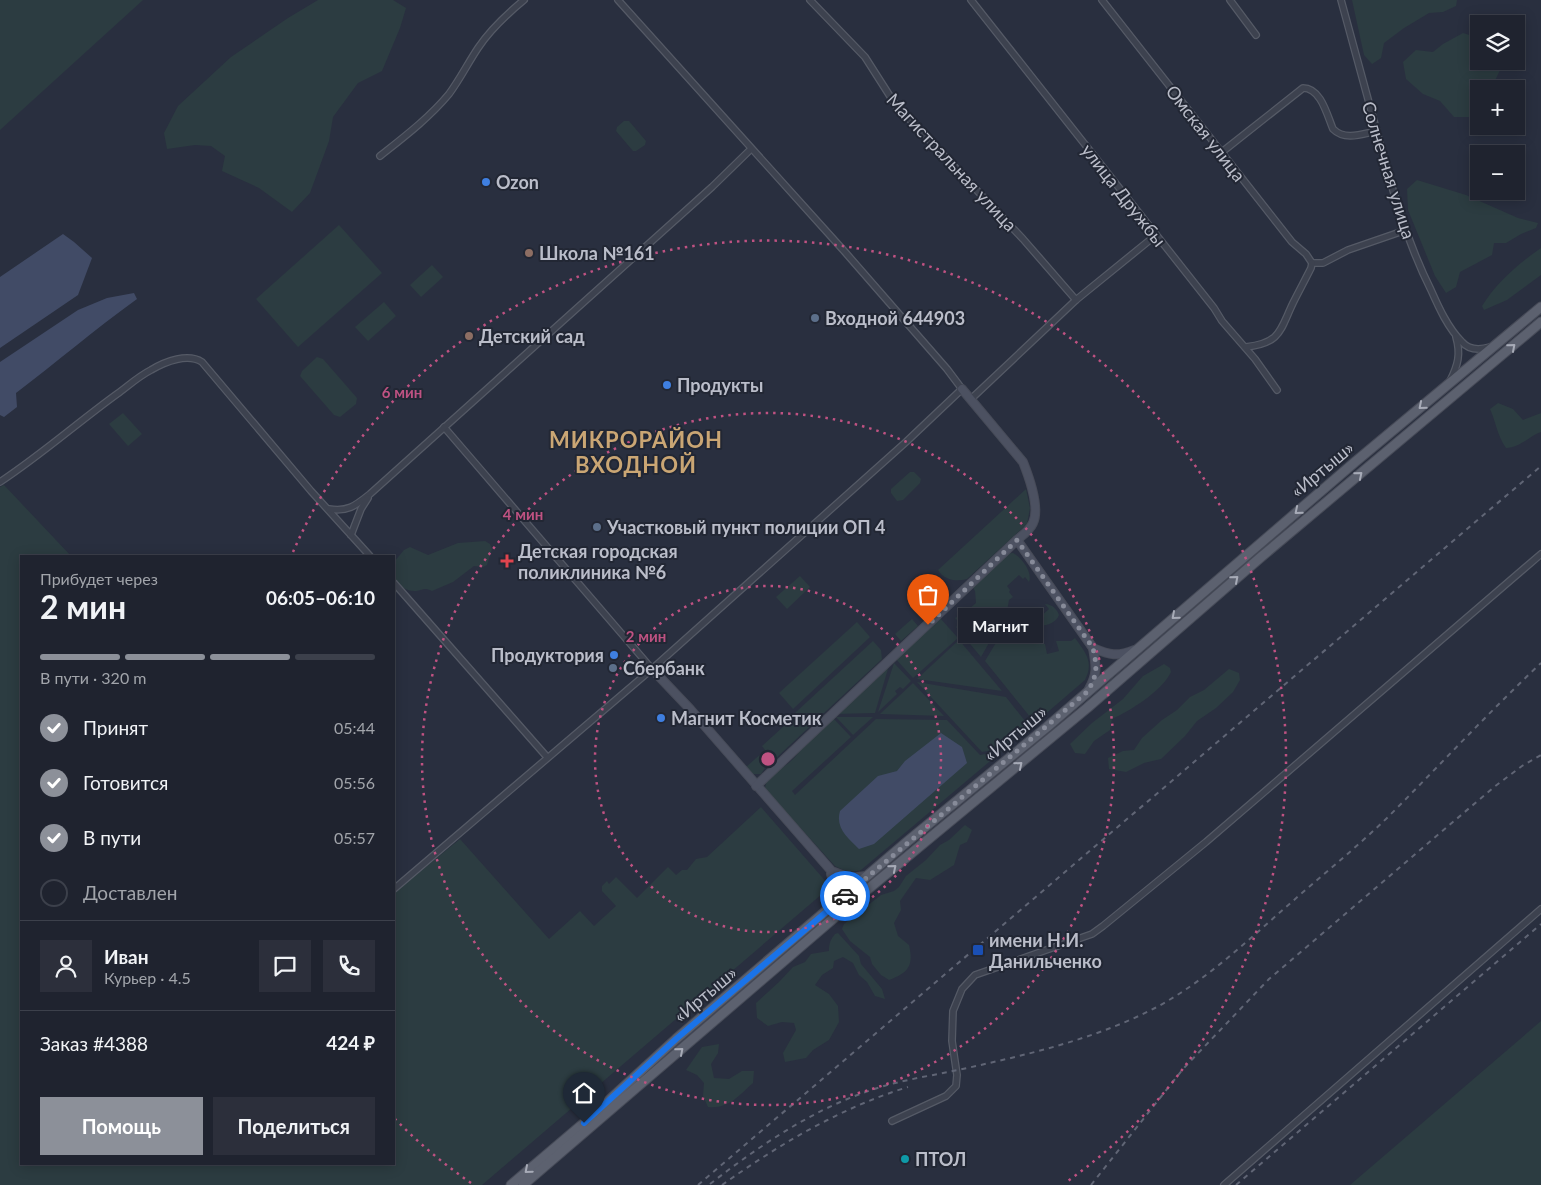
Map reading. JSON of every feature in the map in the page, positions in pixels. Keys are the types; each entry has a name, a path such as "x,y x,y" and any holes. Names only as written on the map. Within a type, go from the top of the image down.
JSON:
{"main road":[{"name":"«Иртыш»","path":"511,1185 584,1123 676,1039 829,910 852,896 869,875 1541,307"},
{"name":"«Иртыш»","path":"523,1185 852,896 1088,708 1261,556 1541,322"}],"street":[{"path":"380,156 439,105 462,75 479,47 509,12 524,0"},
{"path":"618,0 751,150 845,252 947,369 1022,462 1027,472 1034,498 1035,514 1031,526 756,786"},
{"name":"Магистральная улица","path":"810,0 866,57 895,104 1023,239 1076,300"},
{"name":"улица Дружбы","path":"971,0 1222,321 1246,347 1277,390"},
{"name":"Омская улица","path":"1102,0 1292,242 1306,254 1312,263"},
{"path":"1230,0 1256,35"},
{"name":"Солнечная улица","path":"1341,0 1376,131 1406,230 1442,315 1454,333"},
{"path":"1222,152 1303,88 1310,88 1316,92 1333,129 1338,134 1349,136 1376,131"},
{"path":"329,509 346,510 370,494 698,200 751,150"},
{"path":"1246,347 1267,342 1283,328 1312,263 1323,263 1348,250 1406,230"},
{"path":"971,398 1076,300 1156,235"},
{"path":"1454,333 1462,342 1473,348 1486,348 1500,341"},
{"path":"1448,385 1457,367 1459,357 1459,346 1454,333"},
{"path":"0,482 30,462 151,370 165,363 186,358 196,358 202,362 369,555"},
{"path":"395,888 652,669 906,442 962,389"},
{"path":"444,427 652,669 690,709 852,896"},
{"path":"351,535 361,509 370,494"},
{"path":"1017,540 1093,648 1096,677 1088,691"},
{"path":"892,1121 946,1096 956,1086 957,1075 952,1040 953,1011 962,989 975,975 1092,934 1103,926 1206,842 1541,554"},
{"path":"395,584 547,757"},
{"path":"1093,648 1109,655 1124,654 1136,649"},
{"path":"828,868 839,875 850,878 860,878 869,875"},
{"path":"828,868 836,890 835,899 829,910"},
{"path":"1224,1185 1541,909"}],"shaded area":[{"path":"0,0 143,0 0,130"},
{"path":"318,0 393,0 406,8 400,28 382,71 358,83 333,117 329,141 310,193 292,212 259,188 222,171 225,156 211,146 195,145 167,149 164,133 178,106 231,57"},
{"path":"1352,0 1457,0 1456,6 1443,12 1429,13 1384,43 1381,58 1372,64 1364,55"},
{"path":"1463,33 1470,35 1470,70 1501,70 1495,80 1470,80 1470,117 1454,117 1440,101 1423,94 1406,79 1403,62 1416,50 1433,52"},
{"path":"624,121 629,121 646,141 645,145 636,151 633,151 616,131 617,127"},
{"path":"1417,180 1466,195 1470,197 1470,200 1477,200 1518,218 1538,223 1536,228 1506,243 1494,243 1492,255 1460,272 1456,287 1446,293 1435,276 1408,210 1407,189"},
{"path":"339,225 382,273 298,347 256,299"},
{"path":"1541,248 1541,275 1507,300 1484,310 1482,306 1501,281 1524,260"},
{"path":"432,265 443,277 421,297 410,285"},
{"path":"384,302 396,316 368,341 355,327"},
{"path":"317,357 323,359 357,398 356,404 340,417 334,415 300,376 302,371"},
{"path":"1498,403 1513,409 1523,420 1541,413 1541,432 1516,446 1506,448 1490,409"},
{"path":"123,413 142,434 128,446 109,424"},
{"path":"910,472 914,472 921,479 920,483 903,500 897,501 891,493 891,489"},
{"path":"4,485 70,555 20,555 20,1165 395,1165 395,892 460,839 549,939 580,911 594,926 616,906 602,891 602,886 607,881 609,884 616,877 637,898 668,867 676,875 682,870 687,870 696,859 707,857 761,807 828,884 828,887 482,1185 0,1185 0,487"},
{"path":"1026,489 1030,508 1027,524 967,579 951,579 944,576 938,570"},
{"path":"485,541 490,544 492,549 487,565 483,567 474,566 453,582 432,591 425,589 410,591 395,581 395,561 404,550 410,547 428,555 458,543"},
{"path":"1013,553 1026,565 1030,578 1029,582 1025,577 1023,579 1019,575 1007,586 1013,597 1009,600 1007,611 981,657 956,627 960,623 955,618 976,603 975,591 972,586 1007,554"},
{"path":"800,576 810,587 787,609 776,597"},
{"path":"931,601 937,608 924,619 919,612"},
{"path":"1045,604 1054,607 1059,615 1055,621 1049,624 1035,625 1031,620 1034,616 1037,620 1049,609"},
{"path":"1012,616 1030,638 1045,644 1047,654 1059,651 1056,641 1071,641 1075,638 1088,658 1089,668 1085,680 1035,723 985,661"},
{"path":"940,618 958,638 913,678 895,658"},
{"path":"912,619 918,626 901,641 895,634"},
{"path":"857,622 870,637 793,709 779,693"},
{"path":"959,640 1002,691 917,679"},
{"path":"873,641 881,650 882,659 824,713 795,713"},
{"path":"890,662 875,713 835,714"},
{"path":"894,663 911,681 903,689 900,687 895,691 897,694 878,712"},
{"path":"1164,664 1170,668 1171,672 1161,686 1136,706 1112,719 1110,730 1094,741 1085,754 1075,753 1070,744 1092,723 1123,699 1143,676"},
{"path":"1229,669 1239,673 1240,680 1233,692 1216,708 1197,721 1185,736 1161,759 1144,763 1126,772 1109,769 1108,758 1123,751 1134,750 1142,738 1162,720 1177,710 1190,697 1204,690"},
{"path":"917,682 1006,697 1029,726 1022,731 1019,728 1008,738 1011,742 1003,748 982,752"},
{"path":"913,683 944,716 880,714"},
{"path":"795,716 821,716 774,760 770,762 767,760 765,762 767,765 761,774 751,774 745,768 765,750 762,746"},
{"path":"836,717 873,717 853,735"},
{"path":"833,718 851,737 792,791 795,795 876,719 947,720 980,755 1002,751 861,870 848,871 835,866 765,789 771,775 793,759 806,741"},
{"path":"965,825 972,830 967,842 960,845 954,865 930,880 916,878 900,901 901,910 894,923 898,936 909,945 911,958 908,968 901,975 889,980 881,975 872,964 870,957 850,941 842,929 844,924 881,895 894,891 899,887 906,876"},
{"path":"838,933 859,956 861,964 882,989 885,999 875,996 867,982 859,975 853,963 843,957 834,961 833,968 822,975 815,985 829,994 838,1006 839,1022 829,1040 813,1050 806,1058 785,1062 783,1053 796,1030 794,1023 782,1022 768,1026 757,1018 756,1003 793,967 805,962 811,954 829,951 831,940"},
{"path":"1541,1021 1541,1185 1350,1185"},
{"path":"719,1044 718,1053 711,1064 714,1078 729,1079 742,1071 754,1071 753,1083 728,1104 708,1107 703,1096 704,1083 697,1075 686,1070 702,1047"}],"water":[{"path":"63,234 92,258 78,295 0,348 0,277"},
{"path":"134,293 137,299 16,393 17,407 4,417 0,415 0,362 78,310 107,298"},
{"path":"941,733 962,747 967,763 874,844 859,849 841,828 839,823 840,811 878,776 897,771 905,761"}],"railway":[{"path":"698,1185 1541,466"},
{"path":"710,1184 750,1154 792,1127 860,1094 884,1086 1034,1052 1083,1038 1132,1019 1173,998 1224,961 1363,840 1541,663"},
{"path":"1091,1185 1183,1069 1269,979 1494,787 1522,766 1541,755"},
{"path":"1236,1185 1541,924"},
{"path":"722,1185 766,1155 811,1128 858,1105 908,1087"}],"way so far":[{"path":"845,896 908,841 1047,727 1088,691 1096,677 1093,648 1017,540 928,625"}],"place":[{"name":"Ozon","path":"486,182"},
{"name":"Школа №161","path":"529,253"},
{"name":"Входной 644903","path":"815,318"},
{"name":"Детский сад","path":"469,336"},
{"name":"Продукты","path":"667,385"},
{"name":"Участковый пункт полиции ОП 4","path":"597,527"},
{"name":"Детская городская поликлиника №6","path":"507,561"},
{"name":"Магнит","path":"928,625"},
{"name":"Продуктория","path":"614,655"},
{"name":"Сбербанк","path":"613,668"},
{"name":"Магнит Косметик","path":"661,718"},
{"name":"имени Н.И. Данильченко","path":"978,950"},
{"name":"ПТОЛ","path":"905,1159"}],"district":[{"name":"МИКРОРАЙОН ВХОДНОЙ","path":"636,452"}],"route":[{"path":"584,1123 676,1039 845,896"}]}
